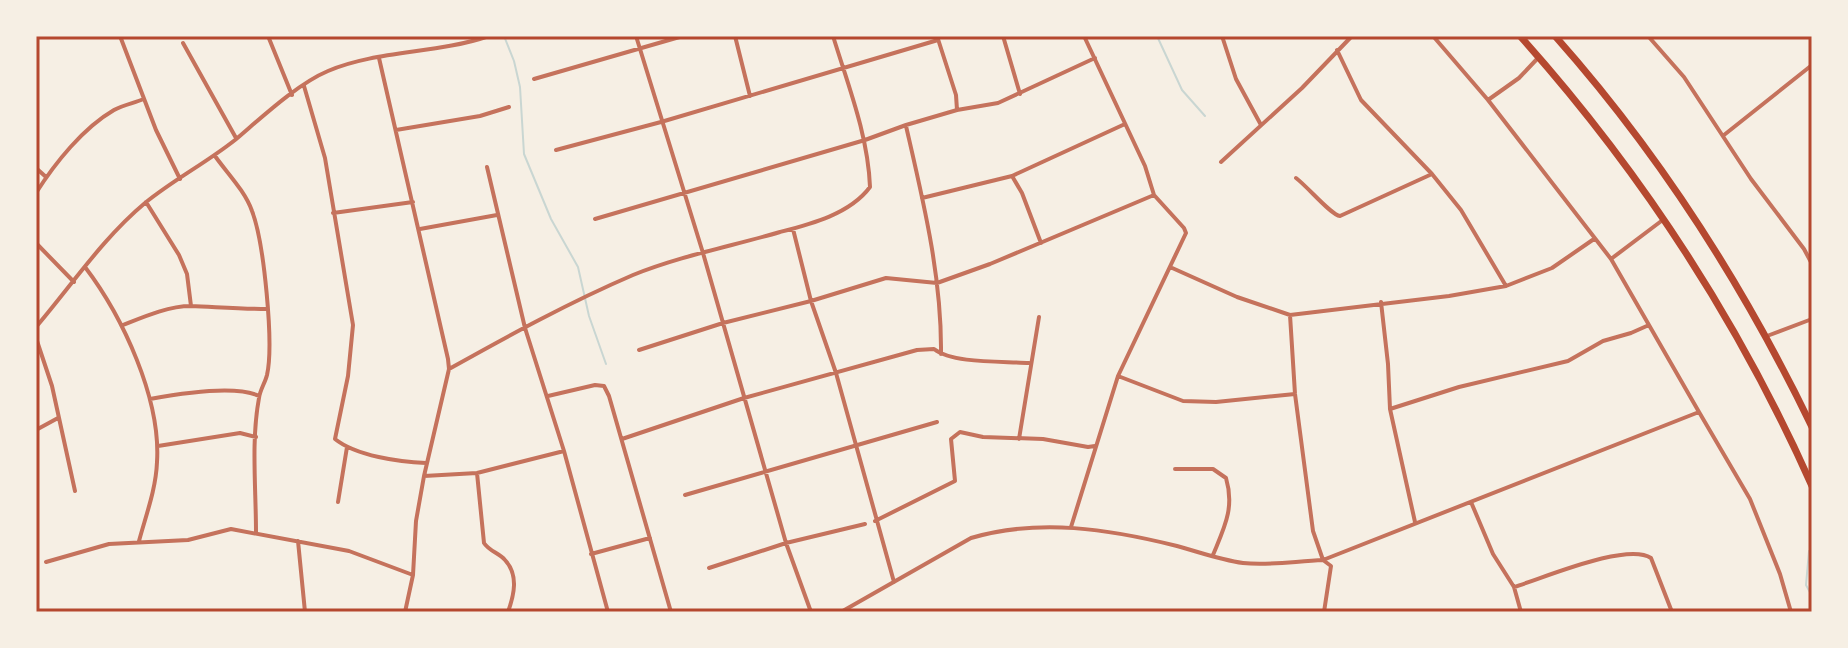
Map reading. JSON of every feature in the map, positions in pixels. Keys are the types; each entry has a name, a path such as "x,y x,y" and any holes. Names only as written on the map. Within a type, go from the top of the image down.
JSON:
{"highway":[{"path":"1520,36 1614,149 1664,219 1712,293 1759,376 1812,486"},
{"path":"1558,37 1647,151 1729,270 1767,336 1812,427"}],"street":[{"path":"120,36 180,179"},
{"path":"268,36 292,95"},
{"path":"36,327 85,267 146,202 215,156 326,71 354,62 465,44 489,36"},
{"path":"636,36 703,253 786,543 811,612"},
{"path":"534,79 683,36"},
{"path":"735,36 750,96"},
{"path":"449,369 635,274 793,229 849,208 864,195 870,187 865,140 833,36"},
{"path":"1003,36 1020,94"},
{"path":"1071,527 1118,376 1186,233 1154,195 1145,166 1084,36"},
{"path":"1222,36 1236,79 1261,125"},
{"path":"1221,162 1302,88 1352,36"},
{"path":"1433,36 1488,100 1611,259 1750,499 1780,574 1791,612"},
{"path":"1648,36 1684,77 1812,264"},
{"path":"556,150 750,96 938,38 956,95 957,110"},
{"path":"183,43 236,138"},
{"path":"1337,50 1361,100 1432,174 1461,210 1506,286"},
{"path":"1488,100 1519,78 1539,57"},
{"path":"379,58 447,344 449,369 426,463 416,521 413,575 405,612"},
{"path":"595,219 957,110 980,108 1020,94 1095,58"},
{"path":"1724,135 1812,65"},
{"path":"304,86 325,158 353,325 348,376 335,439 347,447 396,460 426,463"},
{"path":"36,193 46,177 95,124 116,109 144,99"},
{"path":"396,130 480,116 509,107"},
{"path":"922,198 1012,176 1125,124"},
{"path":"906,125 937,283 942,318 941,356"},
{"path":"215,156 253,212 267,309 268,373 259,396 256,437 256,532"},
{"path":"487,167 525,328 564,451 608,612"},
{"path":"36,168 46,177"},
{"path":"1296,178 1315,193 1331,213 1340,216 1432,174"},
{"path":"1012,176 1022,193 1041,243"},
{"path":"639,350 723,323 886,278 937,283 1154,195"},
{"path":"146,202 179,255 187,274 191,306"},
{"path":"333,213 413,202"},
{"path":"420,230 497,215"},
{"path":"1611,259 1664,219"},
{"path":"793,229 811,301 836,373 894,582"},
{"path":"1170,267 1237,297 1290,315 1506,286 1552,268 1594,239"},
{"path":"36,243 74,282"},
{"path":"85,267 123,325 149,399 158,446 156,474 139,541"},
{"path":"1381,302 1390,409 1415,522"},
{"path":"123,325 160,312 191,306 267,309"},
{"path":"1290,315 1295,394 1313,531 1317,548 1323,560 1331,566 1332,573 1324,612"},
{"path":"1019,439 1029,363 1039,317"},
{"path":"1767,336 1812,319"},
{"path":"1390,409 1459,387 1568,361 1603,341 1649,324"},
{"path":"36,338 52,386 75,491"},
{"path":"622,439 744,398 917,350 934,349 941,356 1029,363"},
{"path":"1118,376 1183,401 1216,402 1295,394"},
{"path":"547,396 595,385 604,386 671,612"},
{"path":"149,399 199,392 246,392 259,396"},
{"path":"841,612 971,538 1038,526 1071,527 1159,542 1241,563 1323,560 1699,412"},
{"path":"36,430 59,417"},
{"path":"685,495 937,422"},
{"path":"875,521 955,481 950,445 954,435 960,432 1095,446"},
{"path":"158,446 240,433 256,437"},
{"path":"338,502 347,447"},
{"path":"424,476 477,473 564,451"},
{"path":"1175,469 1213,469 1226,478 1230,495 1229,517 1213,555"},
{"path":"477,473 484,543 504,558 513,577 515,587 508,612"},
{"path":"1471,501 1493,554 1514,587 1521,612"},
{"path":"709,568 786,543 865,524"},
{"path":"46,562 109,544 188,540 231,529 349,551 413,575"},
{"path":"591,554 650,538"},
{"path":"298,541 305,612"},
{"path":"1514,587 1617,553 1639,553 1651,558 1672,612"},
{"path":"1026,612 1046,612"}],"waterway":[{"path":"504,36 520,87 524,154 551,219 578,267 589,316 606,364"},
{"path":"1157,36 1182,90 1205,116"},
{"path":"1809,551 1806,585 1812,596"}]}
